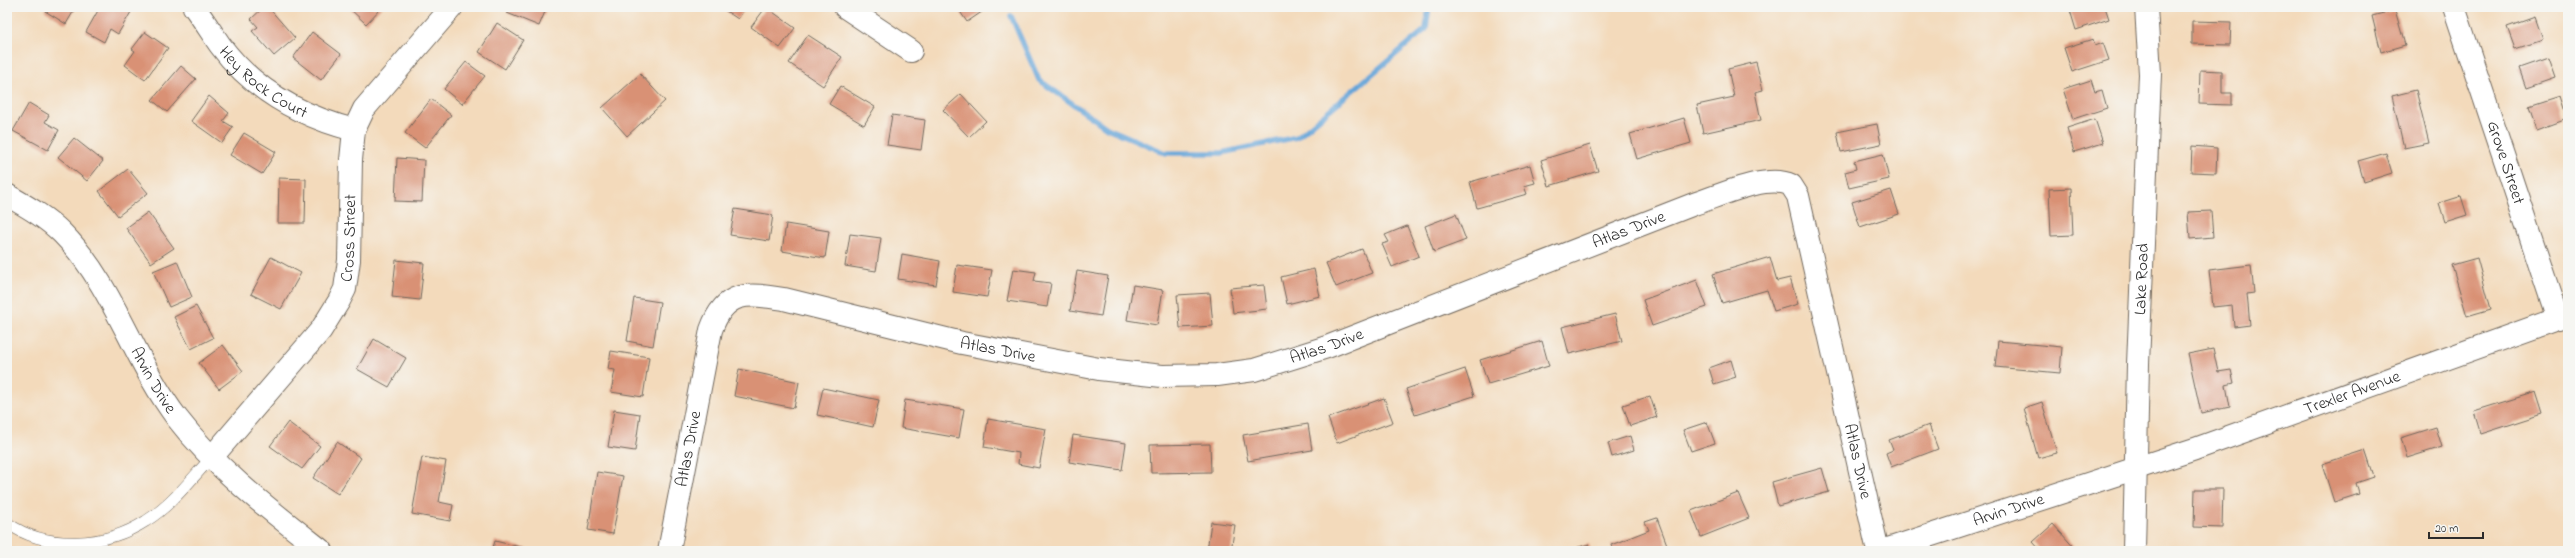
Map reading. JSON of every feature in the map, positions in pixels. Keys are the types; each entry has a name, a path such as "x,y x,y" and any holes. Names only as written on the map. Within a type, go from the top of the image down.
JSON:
{"street":[{"name":"Hey Rock Court","path":"194,7 220,45 249,78 277,99 321,120 354,130"},
{"name":"Cross Street","path":"212,457 321,330 345,289 349,260 351,160 354,130 368,104 452,7"},
{"path":"845,7 911,51"},
{"name":"Lake Road","path":"2134,551 2135,469 2150,74 2146,7"},
{"name":"Grove Street","path":"2454,7 2563,317"},
{"name":"Atlas Drive","path":"669,551 711,330 717,314 723,305 742,295 759,295 784,299 962,343 1099,369 1179,377 1217,375 1254,370 1327,347 1694,204 1748,186 1778,181 1791,185 1798,196 1878,551"},
{"name":"Arvin Drive","path":"7,195 35,211 61,233 84,259 99,281 164,399 185,428 212,457 274,514 322,551"},
{"name":"Trexler Avenue","path":"2135,469 2563,317"},
{"name":"Arvin Drive","path":"1882,551 2135,469"}],"lane":[{"path":"7,523 23,532 52,541 84,542 116,536 146,521 159,512 212,457"}],"building":[{"path":"47,7 76,7 66,24 45,11"},
{"path":"100,7 123,7 131,12 118,34 110,29 104,42 86,32"},
{"path":"264,7 268,7 295,38 274,56 252,31 258,27 251,19"},
{"path":"348,7 382,7 366,24"},
{"path":"510,7 547,7 539,26 507,13"},
{"path":"720,7 746,7 738,19"},
{"path":"766,7 795,28 780,48 751,27"},
{"path":"957,7 989,7 967,22"},
{"path":"2069,7 2105,7 2109,19 2076,30"},
{"path":"2395,10 2405,45 2381,52 2372,16"},
{"path":"2535,17 2543,40 2515,49 2507,27"},
{"path":"2192,21 2231,22 2230,45 2192,44"},
{"path":"497,23 523,40 505,69 479,52"},
{"path":"145,32 168,48 145,80 125,65 135,51 132,49"},
{"path":"312,32 341,54 321,80 293,58"},
{"path":"808,35 842,57 823,86 789,63"},
{"path":"2093,39 2095,46 2103,43 2109,60 2072,72 2064,48"},
{"path":"2548,58 2555,78 2526,88 2519,68"},
{"path":"466,62 485,76 462,104 444,89"},
{"path":"1756,62 1763,90 1755,92 1761,120 1703,133 1697,105 1734,97 1728,69"},
{"path":"181,66 196,79 167,112 152,100"},
{"path":"2200,70 2222,71 2222,93 2232,93 2232,105 2199,104"},
{"path":"640,74 665,101 627,136 602,108"},
{"path":"2091,80 2095,92 2102,90 2107,108 2073,119 2063,89"},
{"path":"840,86 875,107 864,125 829,104"},
{"path":"2416,90 2429,143 2404,148 2392,96"},
{"path":"961,94 986,121 969,137 943,110"},
{"path":"209,96 229,113 223,121 233,127 222,143 191,121"},
{"path":"2560,97 2567,119 2537,130 2529,107"},
{"path":"431,99 451,115 425,148 405,133"},
{"path":"29,103 49,115 45,122 59,130 48,150 13,131"},
{"path":"892,115 925,120 921,150 887,145"},
{"path":"1684,118 1691,143 1637,159 1630,134"},
{"path":"2095,119 2103,143 2074,152 2067,128"},
{"path":"1877,124 1881,144 1841,152 1837,132"},
{"path":"244,133 276,152 262,174 230,155"},
{"path":"74,138 103,161 87,181 58,157"},
{"path":"1590,145 1598,171 1549,186 1541,160"},
{"path":"2192,146 2217,148 2216,173 2191,172"},
{"path":"2386,153 2392,173 2364,182 2358,161"},
{"path":"1883,154 1889,179 1849,188 1845,172 1856,169 1854,161"},
{"path":"397,158 424,160 422,202 395,201"},
{"path":"1530,165 1535,183 1524,186 1527,194 1477,208 1470,182"},
{"path":"128,169 148,193 118,216 99,191"},
{"path":"279,178 306,179 305,223 278,223"},
{"path":"2071,188 2073,235 2051,236 2049,189"},
{"path":"1891,190 1899,214 1860,227 1852,202"},
{"path":"2461,196 2467,215 2445,222 2439,203"},
{"path":"735,209 773,215 769,241 730,235"},
{"path":"2211,211 2213,237 2190,239 2188,212"},
{"path":"148,212 174,248 151,263 126,228"},
{"path":"1456,214 1466,240 1434,252 1425,226"},
{"path":"786,224 829,231 825,258 782,251"},
{"path":"1407,226 1419,256 1392,267 1382,244 1389,242 1385,235"},
{"path":"850,234 881,238 876,271 845,266"},
{"path":"1362,249 1372,273 1336,287 1326,263"},
{"path":"902,254 940,261 936,285 898,279"},
{"path":"271,257 301,273 281,309 251,294"},
{"path":"1770,257 1777,281 1790,278 1798,304 1774,311 1767,290 1722,303 1713,274"},
{"path":"2477,258 2491,309 2467,316 2452,265"},
{"path":"396,260 424,263 420,300 392,297"},
{"path":"177,261 192,297 169,307 153,271"},
{"path":"957,265 992,270 987,297 953,292"},
{"path":"2251,265 2254,293 2247,294 2250,325 2234,327 2232,305 2213,307 2209,270"},
{"path":"1013,269 1036,272 1034,281 1051,283 1047,307 1007,301"},
{"path":"1314,269 1320,296 1287,304 1281,277"},
{"path":"1077,271 1108,276 1101,316 1070,311"},
{"path":"1697,280 1707,307 1652,326 1643,300"},
{"path":"1133,285 1163,290 1157,325 1127,320"},
{"path":"1264,285 1267,309 1233,313 1230,288"},
{"path":"1210,293 1213,326 1180,328 1177,295"},
{"path":"634,298 660,302 653,346 627,341"},
{"path":"196,306 213,338 191,349 174,317"},
{"path":"1615,314 1622,341 1569,354 1562,327"},
{"path":"374,339 406,358 389,387 357,369"},
{"path":"1542,341 1549,366 1488,384 1480,360"},
{"path":"1998,341 2062,347 2060,373 1995,367"},
{"path":"223,345 243,371 219,389 199,363"},
{"path":"2213,349 2218,372 2231,370 2234,383 2226,385 2230,407 2201,413 2188,354"},
{"path":"611,351 649,357 643,397 611,392 615,370 608,369"},
{"path":"1731,360 1736,377 1714,384 1709,368"},
{"path":"739,369 799,382 794,408 734,396"},
{"path":"1465,369 1474,396 1415,415 1406,389"},
{"path":"823,388 879,400 873,427 817,415"},
{"path":"2536,392 2543,414 2481,434 2474,411"},
{"path":"1650,396 1657,417 1630,426 1623,405"},
{"path":"1384,398 1393,422 1337,443 1328,418"},
{"path":"905,400 964,409 959,438 901,428"},
{"path":"2042,402 2057,453 2038,458 2024,408"},
{"path":"614,410 640,414 635,451 608,447"},
{"path":"988,419 1046,429 1039,468 1018,464 1019,453 984,447"},
{"path":"288,422 320,446 302,469 270,446"},
{"path":"1707,422 1715,443 1691,451 1683,430"},
{"path":"1308,424 1312,450 1248,461 1243,435"},
{"path":"1929,425 1938,449 1891,467 1886,453 1893,450 1889,440"},
{"path":"2436,427 2442,447 2407,458 2401,438"},
{"path":"1073,435 1126,443 1122,470 1069,462"},
{"path":"1630,436 1634,450 1612,457 1608,443"},
{"path":"337,442 361,458 338,494 313,478"},
{"path":"1210,444 1211,472 1151,473 1150,445"},
{"path":"2365,450 2374,477 2356,483 2359,494 2334,502 2322,464"},
{"path":"422,457 446,461 439,502 453,505 450,521 412,514"},
{"path":"1822,468 1829,492 1778,506 1772,482"},
{"path":"597,472 623,476 613,534 588,530"},
{"path":"2195,489 2223,489 2222,528 2194,527"},
{"path":"1738,493 1749,518 1701,537 1691,511"},
{"path":"1657,518 1669,550 1613,551 1611,545 1649,530 1645,522"},
{"path":"1211,522 1235,525 1231,551 1207,551"},
{"path":"2053,524 2077,551 2041,551 2033,542"},
{"path":"495,541 533,550 533,551 492,551"},
{"path":"1589,544 1591,551 1572,551 1572,549"}],"waterway":[{"path":"1011,16 1039,80 1107,128 1166,153 1221,153 1297,137 1426,29 1429,7"}]}
